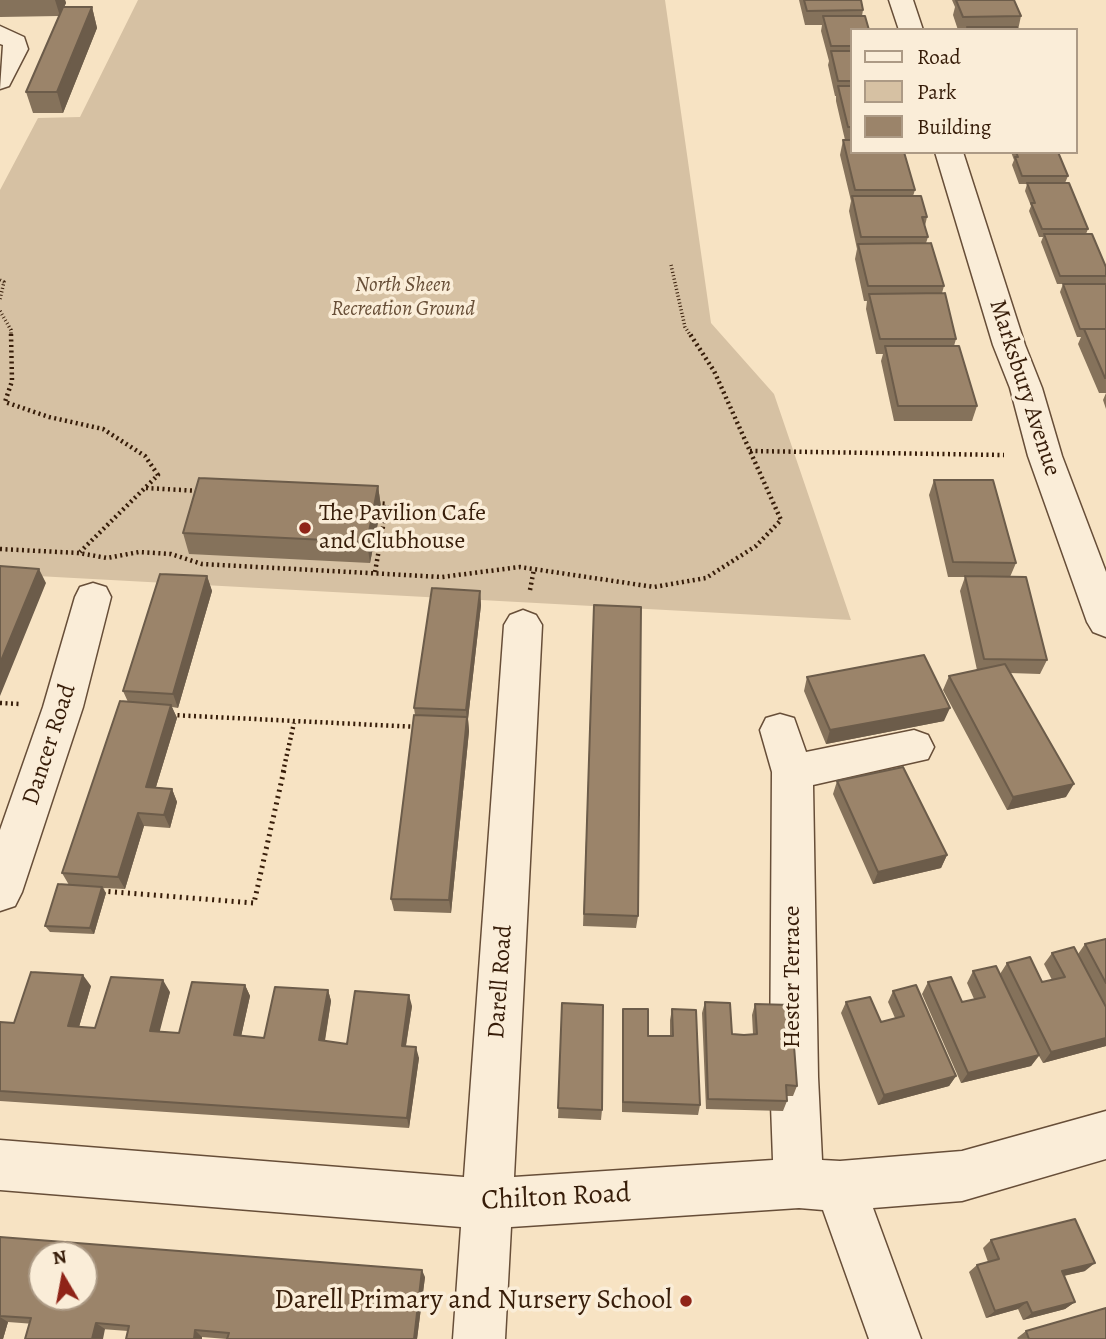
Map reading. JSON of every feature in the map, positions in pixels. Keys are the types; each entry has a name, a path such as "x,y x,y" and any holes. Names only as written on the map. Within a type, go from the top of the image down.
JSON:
{"street":[{"path":"901,0 910,28"},
{"path":"0,33 15,41 15,48 0,81"},
{"name":"Marksbury Avenue","path":"950,154 1009,345 1026,388 1045,456 1106,622"},
{"name":"Dancer Road","path":"0,892 63,707 93,597"},
{"name":"Darell Road","path":"479,1339 523,625"},
{"name":"Hester Terrace","path":"780,730 792,772 794,1077 820,1184 895,1339"},
{"path":"792,772 914,747"},
{"name":"Chilton Road","path":"0,1165 487,1204 962,1176 1106,1135"}],"path":[{"path":"0,549 79,553 107,558 139,552 171,554 202,564 442,577 520,567 654,587 705,578 756,545 781,520 714,371 685,327 671,265"},
{"path":"0,280 4,282 0,299"},
{"path":"0,311 11,330 12,381 2,400 49,416 103,429 145,456 158,475 79,553"},
{"path":"750,451 1045,456"},
{"path":"146,488 213,492"},
{"path":"374,503 387,504 375,572"},
{"path":"158,714 294,723 419,727"},
{"path":"90,890 254,903 294,723"}],"green space":[{"name":"North Sheen Recreation Ground","path":"138,0 665,0 711,323 774,394 851,620 0,574 0,190 38,118 80,117"}],"building":[{"path":"804,0 861,0 863,10 807,11"},
{"path":"956,0 1014,0 1021,16 963,17"},
{"path":"63,7 92,7 57,92 26,92"},
{"path":"823,16 865,16 868,28 850,28 850,46 831,46"},
{"path":"967,27 1017,28 968,28"},
{"path":"831,51 850,51 850,81 838,81"},
{"path":"838,86 850,86 848,127"},
{"path":"843,140 850,140 850,154 905,154 915,190 855,190"},
{"path":"1017,154 1059,154 1068,176 1022,176 1015,157 1018,157"},
{"path":"1027,183 1069,183 1088,229 1042,229 1031,203 1035,203"},
{"path":"852,196 921,196 927,217 922,217 928,237 861,237"},
{"path":"1044,234 1092,234 1106,267 1106,276 1060,276"},
{"path":"931,243 944,286 868,286 858,244"},
{"path":"1063,284 1106,284 1106,329 1080,329"},
{"path":"945,293 956,339 880,339 869,294"},
{"path":"1084,329 1106,329 1106,378 1105,378"},
{"path":"885,346 959,346 977,406 898,406"},
{"path":"199,478 378,486 367,542 183,533"},
{"path":"934,480 993,480 1016,563 953,562"},
{"path":"0,566 39,569 0,663"},
{"path":"160,574 207,576 173,694 123,691"},
{"path":"965,576 1026,577 1047,660 984,659"},
{"path":"432,588 480,591 466,710 414,708"},
{"path":"594,605 641,607 638,916 584,914"},
{"path":"924,655 950,708 830,730 807,677"},
{"path":"1005,664 1074,784 1013,797 949,676"},
{"path":"120,701 171,705 146,787 172,789 164,815 138,813 118,877 62,873"},
{"path":"414,715 467,717 449,900 391,899"},
{"path":"903,767 947,855 878,872 837,781"},
{"path":"58,884 102,887 90,928 45,926"},
{"path":"1106,939 1106,983 1085,944"},
{"path":"1074,947 1106,1007 1106,1038 1051,1052 1007,963 1030,957 1042,982 1065,977 1052,953"},
{"path":"996,966 1039,1055 968,1073 928,982 951,977 962,1002 985,997 973,971"},
{"path":"31,972 83,975 68,1026 95,1028 111,977 163,980 150,1031 179,1033 192,982 245,985 234,1035 264,1038 275,987 328,990 319,1040 347,1044 355,991 409,995 402,1046 416,1047 407,1118 0,1091 0,1022 14,1023"},
{"path":"916,985 956,1076 884,1095 846,1002 870,997 881,1022 904,1016 893,991"},
{"path":"705,1002 730,1003 732,1034 744,1035 757,1034 755,1004 791,1005 797,1086 786,1085 787,1101 708,1099"},
{"path":"562,1003 603,1005 602,1110 558,1108"},
{"path":"623,1009 648,1009 648,1036 673,1036 672,1009 696,1010 700,1105 623,1102"},
{"path":"1075,1219 1095,1263 1062,1271 1075,1302 1032,1313 1027,1302 995,1311 977,1265 999,1259 991,1240"},
{"path":"0,1237 51,1241 28,1241 28,1311 98,1311 98,1245 422,1270 414,1339 227,1339 229,1333 195,1330 194,1339 126,1339 129,1326 96,1323 92,1339 25,1339 31,1318 0,1316"},
{"path":"1106,1308 1106,1339 1029,1339 1026,1331"}],"place":[{"name":"The Pavilion Cafe and Clubhouse","path":"305,528"},
{"name":"Darell Primary and Nursery School","path":"686,1301"}]}
